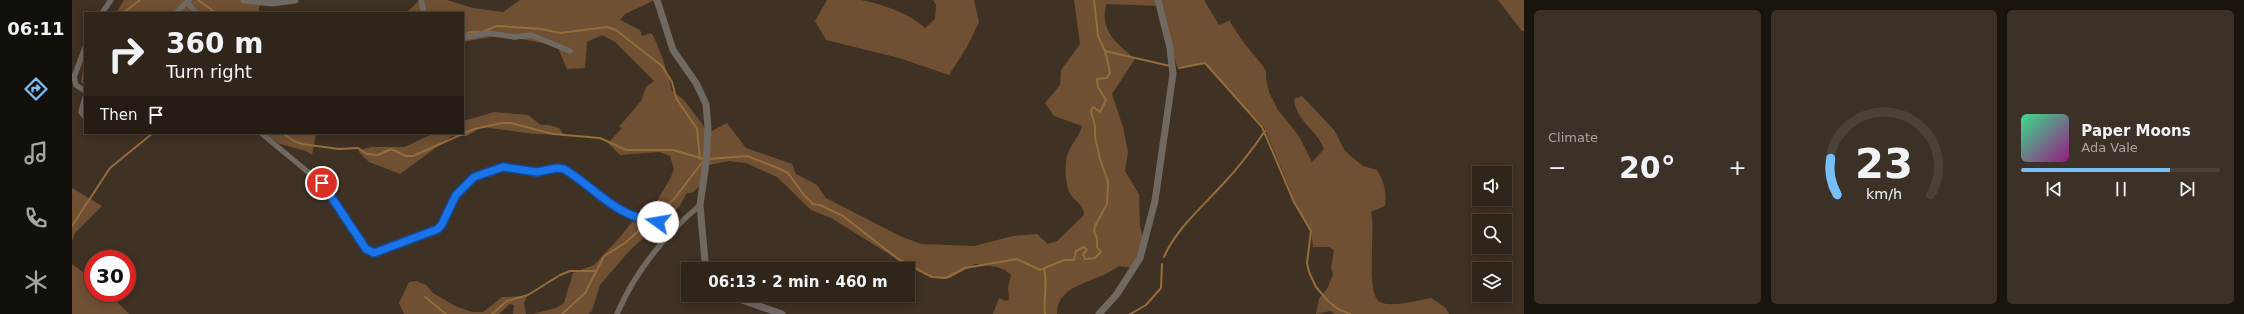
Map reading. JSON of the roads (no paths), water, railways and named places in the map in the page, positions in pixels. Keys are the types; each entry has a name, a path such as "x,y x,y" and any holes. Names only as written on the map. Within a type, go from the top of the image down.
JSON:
{"street":[{"path":"103,12 111,0"},
{"path":"244,0 272,3 295,0"},
{"path":"421,0 424,12"},
{"path":"657,0 673,50 696,83 706,104 708,128 707,154 700,205 705,262"},
{"path":"1099,314 1117,294 1140,258 1155,201 1173,74 1170,48 1158,0"},
{"path":"177,12 188,2 195,12"},
{"path":"464,38 487,33 515,37 531,35 570,51"},
{"path":"84,51 74,80 76,85 84,90"},
{"path":"84,101 81,112 84,116"},
{"path":"262,134 326,187 366,249 371,252 381,251 438,229 442,224 454,198 469,180 503,167 537,172 557,168 564,169 612,206 673,229"},
{"path":"617,314 635,279 673,229 700,205"},
{"path":"748,302 782,314"}],"waterway":[{"path":"124,12 140,0"},
{"path":"198,0 215,12"},
{"path":"708,159 747,156 788,173 804,195 813,204 820,205 843,216 898,259 932,277 946,278 965,268 1017,259 1040,270 1064,260 1074,260 1076,251 1084,247 1087,250 1083,254 1085,259 1095,258 1101,252 1097,247 1097,238 1094,231 1095,226 1107,204 1108,182 1100,159 1091,111 1093,107 1100,112 1106,100 1098,87 1097,79 1107,78 1110,72 1105,51 1098,36 1094,0"},
{"path":"484,31 497,26 542,29 560,33 607,27 616,30 662,66 672,82 676,98 697,129 700,159"},
{"path":"465,35 470,32 480,32"},
{"path":"1105,51 1170,66"},
{"path":"1179,68 1205,63 1262,127 1294,202 1311,231 1307,263 1309,272 1316,287 1328,301 1338,309 1350,314"},
{"path":"464,133 474,129 502,123 511,123 553,134 600,138 626,150 673,150 704,159"},
{"path":"1164,257 1175,237 1190,218 1223,184 1250,152 1265,131"},
{"path":"72,226 110,168 152,134"},
{"path":"284,134 302,144 339,149 358,148 367,154 378,155 391,149 406,156 413,156 463,134"},
{"path":"562,314 585,293 604,256 625,243 674,199 704,160"},
{"path":"1130,314 1146,305 1161,288 1162,264"},
{"path":"1044,269 1046,280 1045,314"},
{"path":"492,314 507,301 528,295 560,275 570,271 595,271"},
{"path":"425,297 446,314"}]}
